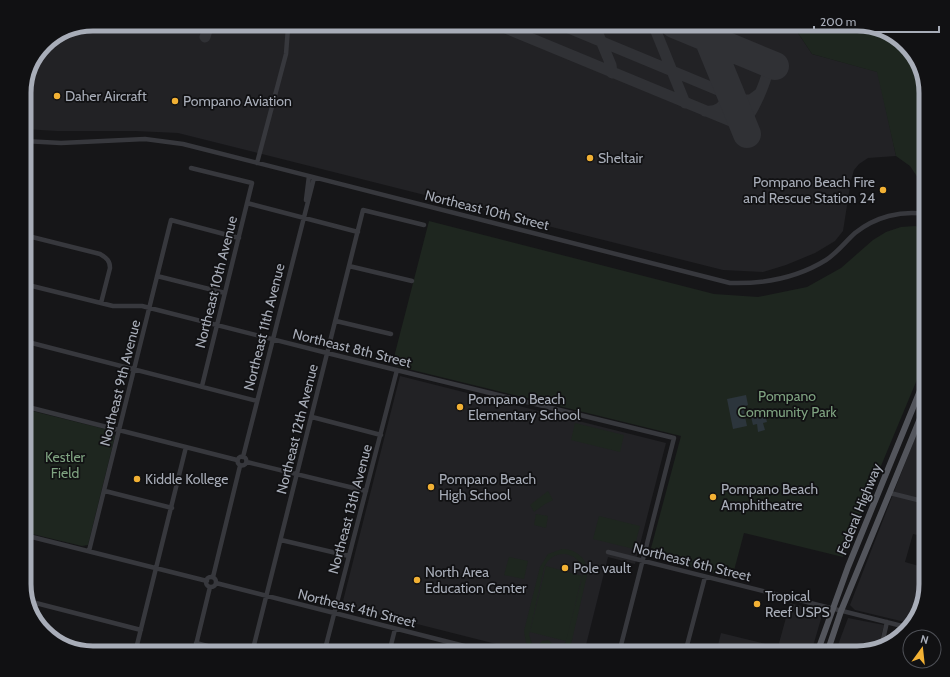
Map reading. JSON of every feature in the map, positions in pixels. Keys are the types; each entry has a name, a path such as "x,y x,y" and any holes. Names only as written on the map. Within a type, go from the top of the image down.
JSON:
{"main road":[{"name":"Federal Highway","path":"819,646 832,609 919,394"},
{"name":"Federal Highway","path":"829,646 841,611 919,422"},
{"path":"906,426 910,432 910,442"}],"street":[{"path":"257,163 286,54 288,31"},
{"name":"Northeast 10th Street","path":"31,141 60,143 145,139 183,144 730,283 752,283 779,279 804,271 826,260 856,233 886,216 913,212 919,213"},
{"name":"Northeast 10th Avenue","path":"191,168 252,183 202,386"},
{"name":"Northeast 11th Avenue","path":"243,457 307,204 306,193 312,177"},
{"path":"247,204 358,232"},
{"name":"Northeast 12th Avenue","path":"254,646 363,210 424,225"},
{"name":"Northeast 9th Avenue","path":"89,551 171,220 239,238"},
{"path":"31,237 100,254 106,258 110,263 110,268 101,303"},
{"path":"349,266 412,282"},
{"path":"158,276 225,293"},
{"name":"Northeast 8th Street","path":"31,288 113,306 136,305 149,308 327,354 674,438 642,561"},
{"path":"336,321 391,334"},
{"path":"31,343 257,401"},
{"name":"Northeast 13th Avenue","path":"326,646 397,370"},
{"path":"31,408 237,460 243,457 246,458 246,462"},
{"path":"312,417 381,435"},
{"path":"137,646 186,447"},
{"path":"210,587 215,586 216,583 216,580 213,577 240,466 237,460"},
{"path":"246,462 366,491"},
{"path":"240,466 244,466 246,462"},
{"path":"105,491 172,508"},
{"path":"890,493 919,500"},
{"path":"31,536 207,581"},
{"path":"281,540 349,556"},
{"name":"Northeast 6th Street","path":"608,552 903,626"},
{"path":"621,646 642,561"},
{"path":"207,581 209,578 213,577"},
{"path":"687,646 705,577"},
{"path":"195,646 210,587 207,585 207,581"},
{"name":"Northeast 4th Street","path":"216,583 465,646"},
{"path":"34,602 141,630"},
{"path":"883,641 887,622"},
{"path":"391,646 395,628"},
{"path":"196,643 207,646"}],"shaded area":[{"path":"797,31 812,54 878,72 896,156 868,158 859,164 854,170 843,231 835,241 815,253 786,265 763,272 723,270 178,133 135,131 31,129 31,88 33,77 41,58 49,49 58,41 81,32"},
{"path":"400,376 666,443 635,564 608,557 586,646 504,646 342,605"},
{"path":"746,395 748,405 743,407 747,426 733,429 727,399"},
{"path":"765,414 767,422 763,423 765,430 758,432 757,424 753,425 751,417"},
{"path":"919,427 919,535 913,534 905,562 919,566 918,596 913,612 906,622 855,610 850,605"},
{"path":"790,603 823,612 813,646 778,646"},
{"path":"848,618 884,625 880,642 858,646 838,646"},
{"path":"721,633 774,646 718,646"}],"green space":[{"path":"797,31 866,32 885,37 901,49 913,65 918,84 919,180 910,166 896,156 877,72 812,54"},
{"name":"Pompano Community Park","path":"429,221 714,294 758,297 807,287 841,268 873,240 886,232 901,227 919,227 919,375 843,557 744,533 732,578 652,557 650,552 681,436 392,365"},
{"name":"Kestler Field","path":"31,411 113,431 115,436 88,545 82,546 31,534"},
{"path":"575,423 624,435 620,452 571,440"},
{"path":"548,491 553,500 534,512 530,505"},
{"path":"536,514 548,516 546,528 534,525"},
{"path":"599,516 640,526 634,549 593,539"},
{"path":"562,549 567,549 580,555 587,566 588,571 571,646 563,646 566,641 583,575 582,567 578,561 573,556 566,554 553,556 544,568 529,635 533,646 528,646 526,643 524,631 540,567 548,554"},
{"path":"509,557 528,561 524,579 504,575"},
{"path":"546,566 582,576 566,641 530,632"},
{"path":"548,640 554,646 537,646 542,641"}],"taxiway":[{"path":"205,37 207,31"},
{"path":"513,31 733,122 740,121 750,114 762,88 767,72 766,68 759,59"},
{"path":"576,31 742,100 751,100 759,94"},
{"path":"597,31 611,65 612,73"},
{"path":"656,31 685,103"},
{"path":"705,111 717,110 730,95"}],"runway":[{"path":"691,31 775,66"},
{"path":"705,31 747,134"}],"place":[{"name":"Daher Aircraft","path":"57,96"},
{"name":"Pompano Aviation","path":"175,101"},
{"name":"Sheltair","path":"590,158"},
{"name":"Pompano Beach Fire and Rescue Station 24","path":"883,190"},
{"name":"Pompano Beach Elementary School","path":"460,407"},
{"name":"Kiddle Kollege","path":"137,479"},
{"name":"Pompano Beach High School","path":"431,487"},
{"name":"Pompano Beach Amphitheatre","path":"713,497"},
{"name":"Pole vault","path":"565,568"},
{"name":"North Area Education Center","path":"417,580"},
{"name":"Tropical Reef USPS","path":"757,604"}]}
